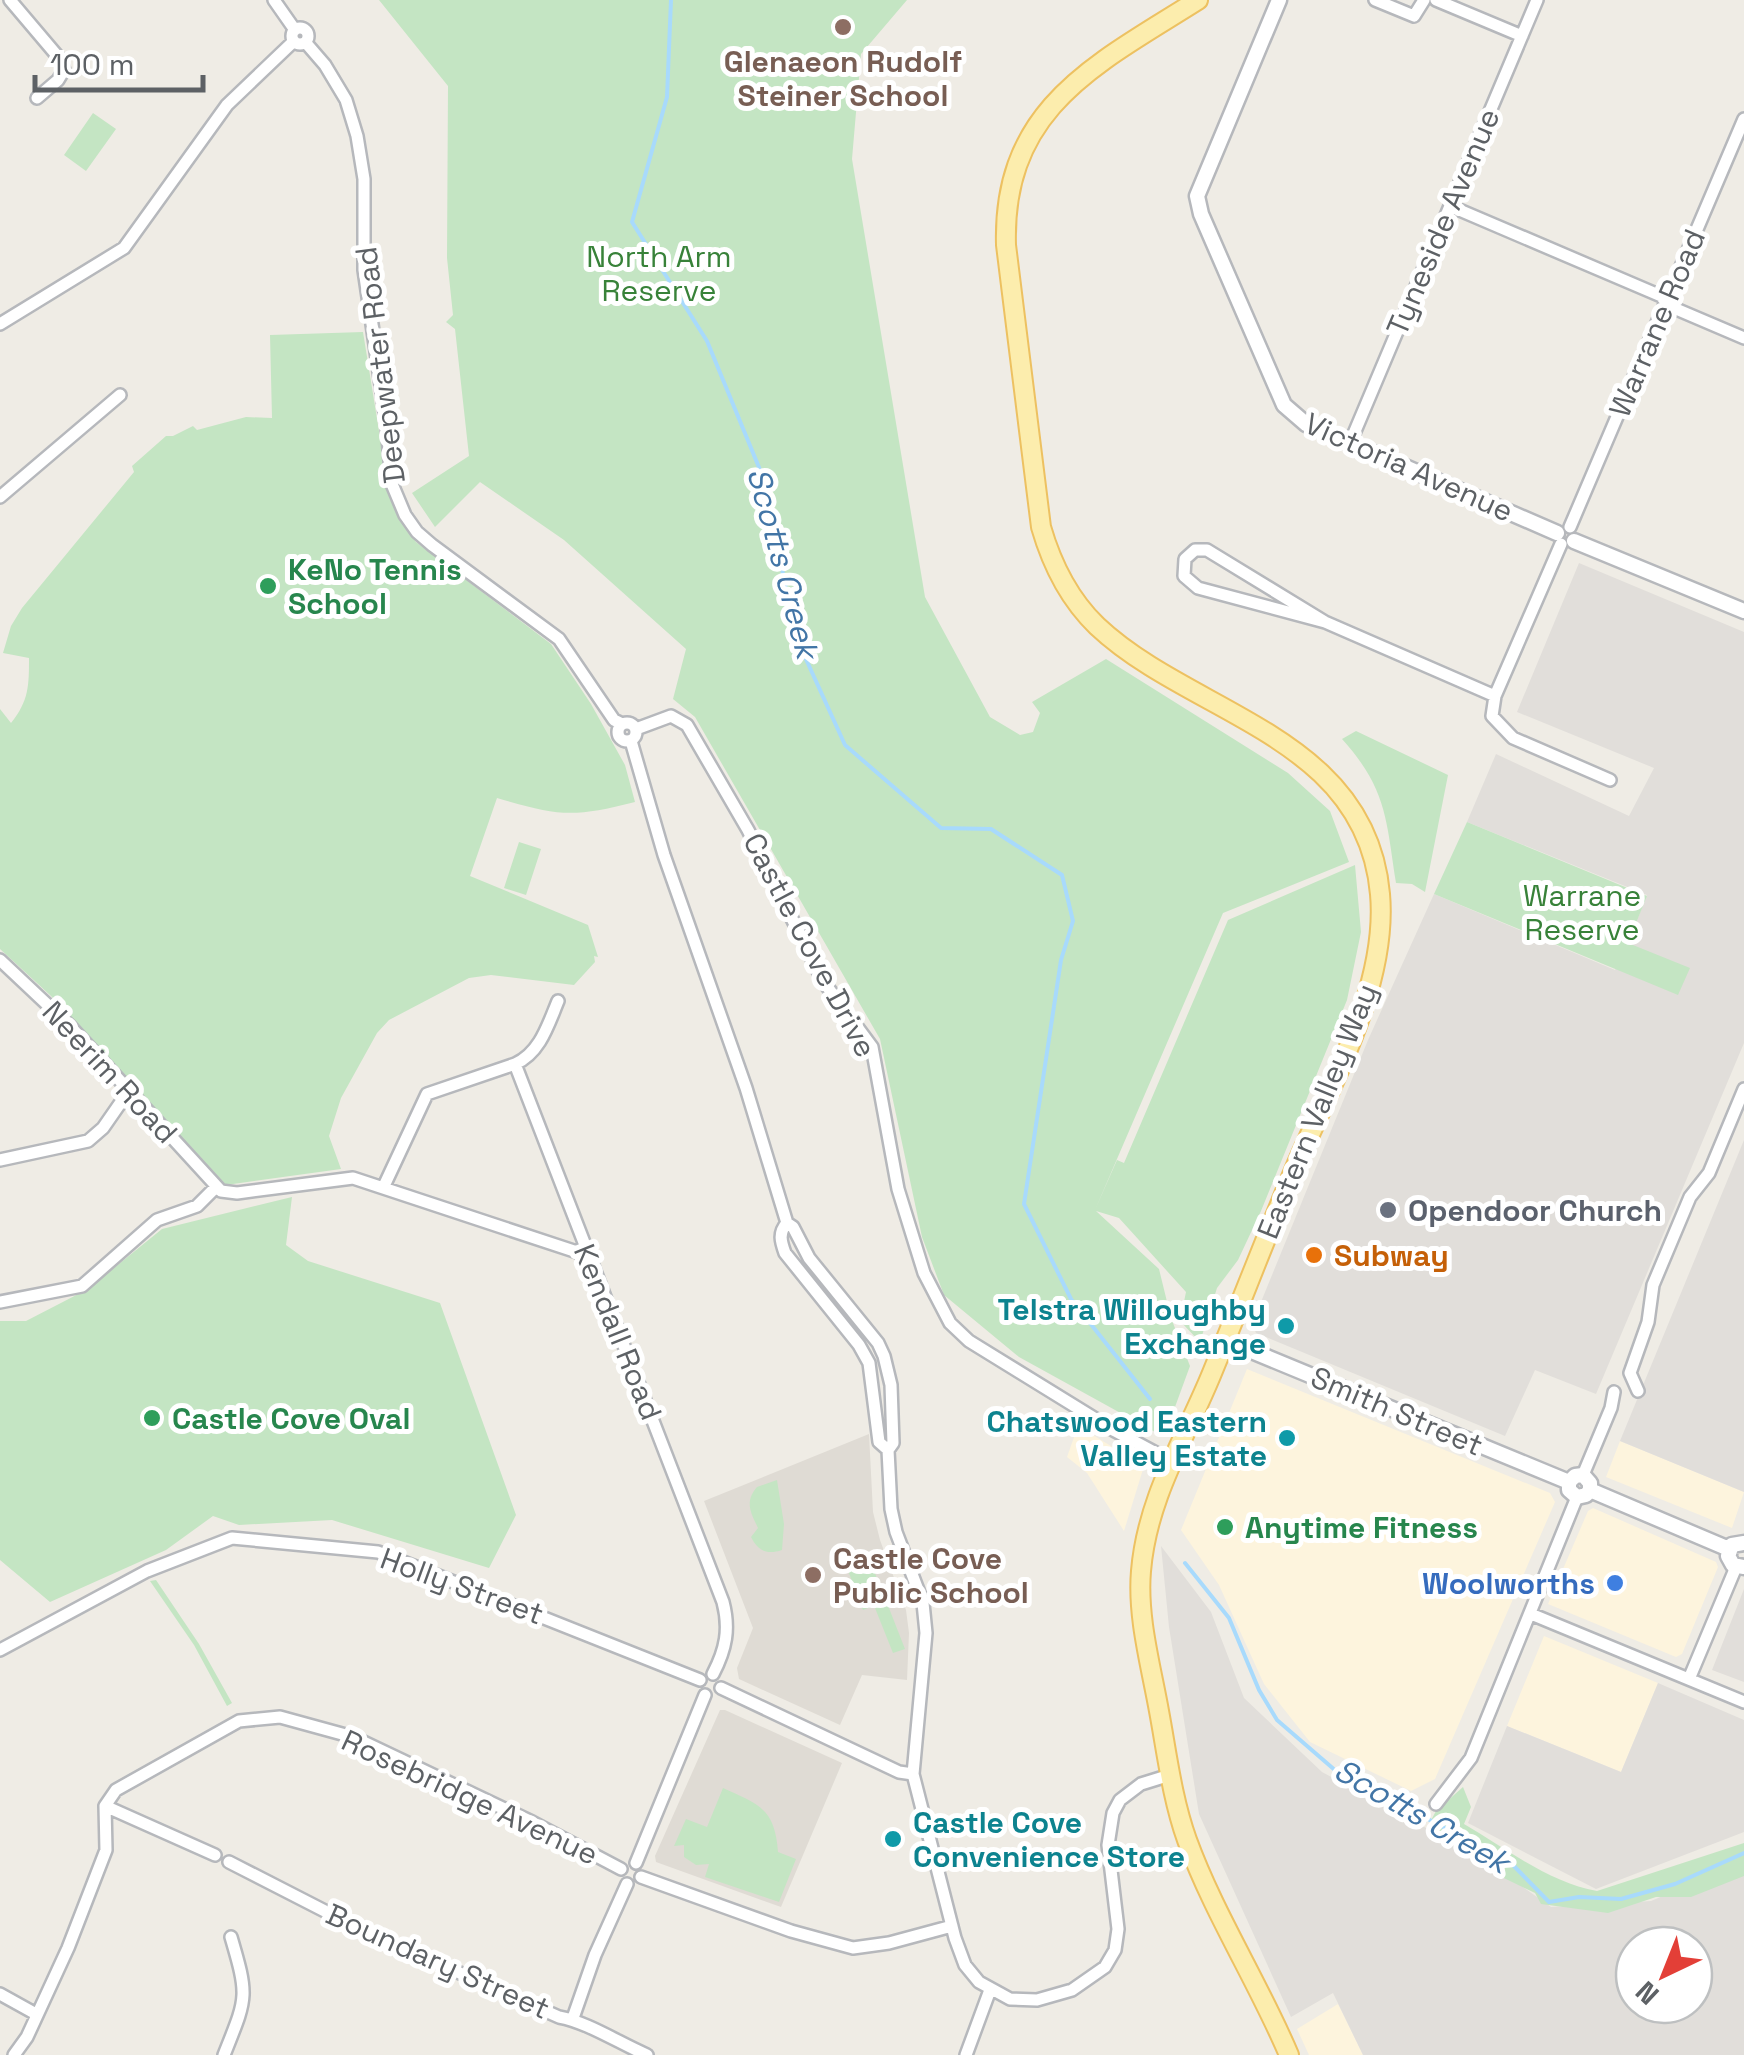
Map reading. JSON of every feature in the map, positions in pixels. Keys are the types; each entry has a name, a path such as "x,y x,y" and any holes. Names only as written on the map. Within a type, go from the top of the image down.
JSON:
{"main road":[{"name":"Eastern Valley Way","path":"1198,0 1095,66 1050,105 1019,158 1011,184 1006,227 1041,528 1056,570 1082,610 1116,641 1286,744 1324,776 1354,814 1378,875 1380,934 1372,979 1225,1340 1171,1461 1148,1526 1140,1574 1141,1605 1180,1819 1195,1860 1290,2055"}],"street":[{"path":"10,0 60,59 64,70 36,98"},
{"name":"Deepwater Road","path":"274,0 298,38 325,65 346,100 362,157 364,270 397,502 432,545 559,639 614,720 630,723 633,735"},
{"name":"Victoria Avenue","path":"1280,0 1203,176 1198,204 1284,405 1300,420 1350,443 1744,611"},
{"path":"1376,0 1414,16 1424,0"},
{"path":"1436,0 1522,36"},
{"name":"Tyneside Avenue","path":"1350,443 1537,0"},
{"path":"0,324 124,248 227,105 298,38"},
{"name":"Warrane Road","path":"1610,780 1513,738 1492,716 1496,696 1742,126"},
{"path":"1450,206 1661,296 1670,306 1744,338"},
{"path":"0,497 120,395"},
{"path":"1325,622 1198,588 1184,576 1185,560 1194,550 1208,550 1325,622 1496,696"},
{"name":"Castle Cove Drive","path":"633,735 671,716 687,724 748,830 823,981 872,1047 898,1188 924,1273 950,1324 968,1341 1171,1461"},
{"path":"633,735 664,855 746,1088 787,1222 809,1258 878,1343 884,1356 891,1385 891,1509 923,1604 926,1633 913,1774 952,1926 966,1965 990,1990 1023,2001 1052,1998 1090,1980 1105,1967 1115,1950 1118,1928 1108,1846 1112,1814 1120,1800 1140,1784 1170,1776"},
{"name":"Neerim Road","path":"2,966 68,1026 216,1187"},
{"path":"384,1186 427,1094 526,1059 558,1001"},
{"name":"Kendall Road","path":"514,1064 724,1602 727,1636 713,1674"},
{"path":"1638,1391 1630,1373 1648,1322 1653,1285 1690,1197 1709,1173 1744,1090"},
{"path":"0,1160 88,1141 103,1128 128,1092"},
{"path":"0,1302 82,1286 158,1220 197,1206 216,1187 237,1194 342,1178 384,1186 556,1248 578,1252 591,1264"},
{"path":"787,1222 780,1240 785,1254 860,1345 869,1363 876,1428 880,1442 888,1450"},
{"name":"Smith Street","path":"1225,1340 1576,1479"},
{"path":"1436,1804 1471,1758 1590,1483 1576,1479 1611,1408 1614,1392"},
{"path":"1584,1494 1737,1546 1729,1560 1740,1567 1689,1679"},
{"name":"Holly Street","path":"0,1650 114,1586 232,1538 378,1552 700,1680"},
{"path":"1531,1614 1744,1702"},
{"path":"713,1674 721,1681 720,1688 712,1696 705,1695 700,1680 713,1674"},
{"path":"720,1688 898,1772 913,1774"},
{"path":"636,1864 705,1695"},
{"name":"Rosebridge Avenue","path":"105,1806 116,1790 238,1721 280,1717 353,1737 621,1869"},
{"path":"14,2055 27,2037 68,1948 106,1850 105,1806 215,1855"},
{"name":"Boundary Street","path":"229,1862 354,1926 559,2017 573,2018 584,2027 648,2055"},
{"path":"626,1864 636,1864 642,1876 634,1884 627,1884 621,1869 626,1864"},
{"path":"642,1876 791,1931 853,1948 952,1926"},
{"path":"573,2018 595,1955 627,1884"},
{"path":"224,2055 244,2005 246,1988 231,1937"},
{"path":"966,2055 990,1990"},
{"path":"0,1994 36,2014"},
{"path":"615,2055 627,2046"}],"shaded area":[{"path":"1579,563 1744,632 1744,1043 1596,1394 1535,1370 1505,1436 1256,1333 1252,1324 1368,1040 1434,894 1615,970 1628,943 1647,895 1467,822 1496,754 1629,816 1654,768 1517,712"},
{"path":"1744,1140 1744,1492 1620,1441"},
{"path":"1247,1369 1550,1493 1555,1502 1435,1779 1411,1791 1310,1742 1264,1684 1219,1585 1181,1530"},
{"path":"1078,1426 1144,1466 1124,1531 1087,1473 1067,1457"},
{"name":"Castle Cove Public School","path":"869,1434 873,1512 906,1610 907,1680 862,1675 840,1725 739,1679 737,1668 753,1628 704,1501"},
{"path":"1620,1441 1744,1492 1732,1528 1606,1477"},
{"path":"1593,1508 1716,1562 1718,1567 1682,1654 1676,1657 1548,1604 1588,1511"},
{"path":"1161,1546 1211,1612 1244,1698 1322,1772 1482,1858 1551,1907 1651,1901 1744,1862 1744,2055 1363,2055 1333,1993 1291,2017 1199,1814 1169,1627"},
{"path":"1744,1589 1744,1682 1712,1670"},
{"path":"1544,1636 1658,1683 1621,1772 1507,1726"},
{"path":"1658,1683 1744,1720 1744,1832 1596,1889 1468,1823 1507,1726 1621,1772"},
{"path":"720,1710 842,1763 781,1907 656,1862 655,1856"},
{"path":"1338,2004 1363,2055 1309,2055 1297,2029"}],"green space":[{"name":"North Arm Reserve","path":"379,0 907,0 861,54 852,159 925,597 990,717 1020,735 1033,732 1040,713 1032,702 1106,659 1288,773 1330,811 1349,862 1223,913 1095,1210 1117,1160 1124,1163 1228,920 1355,865 1361,932 1347,1000 1261,1211 1238,1260 1217,1288 1200,1342 1180,1321 1186,1292 1119,1218 1096,1211 1159,1269 1171,1318 1190,1366 1164,1437 1019,1357 944,1295 922,1237 880,1039 695,717 673,699 686,649 564,540 480,482 435,527 412,493 469,456 455,329 446,322 453,315 447,258 448,86"},
{"path":"93,113 116,129 86,171 64,155"},
{"path":"363,332 390,499 416,542 551,644 625,765 635,802 566,813 497,798 470,876 588,925 598,957 594,956 595,962 574,985 491,975 469,978 389,1020 377,1033 341,1098 329,1136 341,1169 226,1185 51,996 0,949 0,709 11,723 25,700 29,668 29,658 3,653 11,626 22,608 134,472 132,466 166,436 193,426 197,430 246,417 272,418 270,335"},
{"path":"1356,731 1448,775 1425,892 1412,884 1396,883 1386,822 1376,790 1342,739"},
{"name":"Warrane Reserve","path":"1467,822 1647,896 1628,943 1690,968 1678,995 1434,894"},
{"path":"519,842 541,849 526,895 504,888"},
{"path":"292,1197 286,1245 308,1261 440,1303 516,1515 489,1568 332,1520 239,1525 213,1516 166,1550 50,1602 0,1560 0,1321 26,1321 88,1289 162,1229"},
{"path":"777,1480 784,1524 782,1550 767,1552 751,1537 758,1528 750,1503 757,1487"},
{"path":"870,1559 885,1601 863,1610 847,1568"},
{"path":"156,1580 199,1644 232,1703 227,1706 194,1645 150,1581"},
{"path":"887,1603 905,1649 893,1653 875,1608"},
{"path":"1463,1787 1471,1807 1464,1824 1528,1864 1579,1887 1597,1891 1744,1843 1744,1876 1691,1897 1656,1897 1608,1913 1541,1904 1535,1893 1477,1865 1475,1848 1428,1826 1436,1811"},
{"path":"723,1788 762,1809 773,1825 778,1852 796,1859 779,1902 705,1877 709,1864 696,1865 684,1857 684,1845 674,1846 686,1819 707,1827"}],"waterway":[{"name":"Scotts Creek","path":"671,0 667,97 632,222 707,341 765,482 795,635 845,745 941,828 991,829 1062,875 1073,921 1061,960 1024,1204 1071,1299 1150,1399"},
{"name":"Scotts Creek","path":"1185,1563 1229,1618 1259,1690 1277,1720 1336,1771 1510,1862 1549,1902 1579,1897 1621,1899 1675,1884 1744,1853"}],"place":[{"name":"Glenaeon Rudolf Steiner School","path":"843,27"},
{"name":"KeNo Tennis School","path":"268,586"},
{"name":"Opendoor Church","path":"1388,1210"},
{"name":"Subway","path":"1314,1255"},
{"name":"Telstra Willoughby Exchange","path":"1286,1326"},
{"name":"Castle Cove Oval","path":"152,1418"},
{"name":"Chatswood Eastern Valley Estate","path":"1287,1438"},
{"name":"Anytime Fitness","path":"1225,1527"},
{"name":"Castle Cove Public School","path":"813,1575"},
{"name":"Woolworths","path":"1615,1583"},
{"name":"Castle Cove Convenience Store","path":"893,1839"}]}
